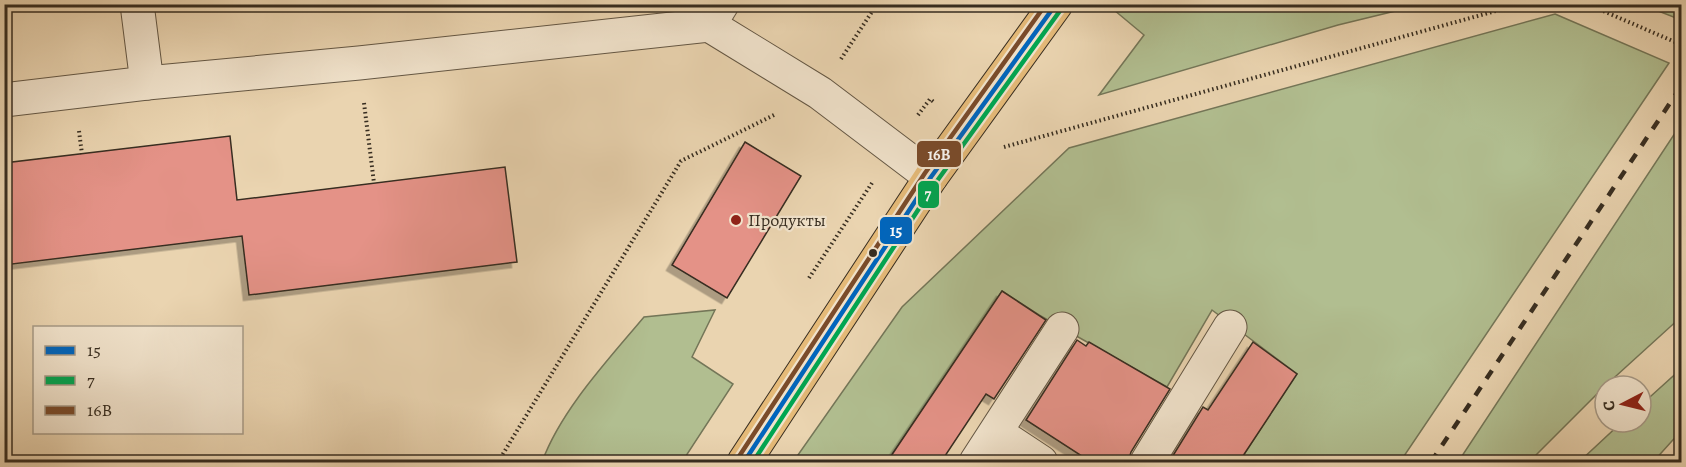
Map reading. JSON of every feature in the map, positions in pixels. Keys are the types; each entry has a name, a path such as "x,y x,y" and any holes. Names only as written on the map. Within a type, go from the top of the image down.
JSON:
{"main road":[{"path":"744,462 931,177 1056,4"}],"street":[{"path":"137,4 147,83"},
{"path":"4,100 147,83 359,63 715,15 931,177"},
{"path":"1147,462 1230,327"},
{"path":"976,462 997,433 1062,328"},
{"path":"997,433 1041,462"}],"path":[{"path":"498,462 681,161 820,93 877,4"},
{"path":"809,278 930,99 996,149 1521,4"},
{"path":"1587,4 1682,45"},
{"path":"359,63 374,183"}],"green space":[{"path":"1108,5 1420,5 1338,25 1099,95 1144,35"},
{"path":"1643,5 1681,5 1681,20"},
{"path":"1555,14 1669,63 1400,462 1239,462 1297,374 1212,310 1167,387 1039,315 1002,291 887,462 793,462 902,307 1069,148"},
{"path":"1681,124 1681,317 1618,374 1593,374 1593,398 1529,462 1458,462"},
{"path":"715,310 692,357 733,384 682,462 542,462 550,443 573,405 644,317"},
{"path":"1681,369 1681,431 1653,462 1579,462 1609,434 1653,434 1653,394"}],"building":[{"path":"230,136 237,200 505,167 517,262 249,295 242,236 4,265 4,163"},
{"name":"Продукты","path":"745,142 801,176 727,298 672,265"},
{"path":"1002,291 1046,320 994,399 986,394 941,462 887,462"},
{"path":"1077,340 1086,346 1089,342 1170,389 1131,452 1128,462 1091,462 1026,420"},
{"path":"1253,342 1297,374 1239,462 1169,462 1203,407 1208,410"}],"railway":[{"path":"1431,462 1682,85"}],"transit line":[{"name":"16В","path":"738,458 925,173 1046,4"},
{"name":"15","path":"744,462 931,177 1056,4"},
{"name":"7","path":"753,462 937,181 1062,8"}],"place":[{"name":"Продукты","path":"736,220"}]}
